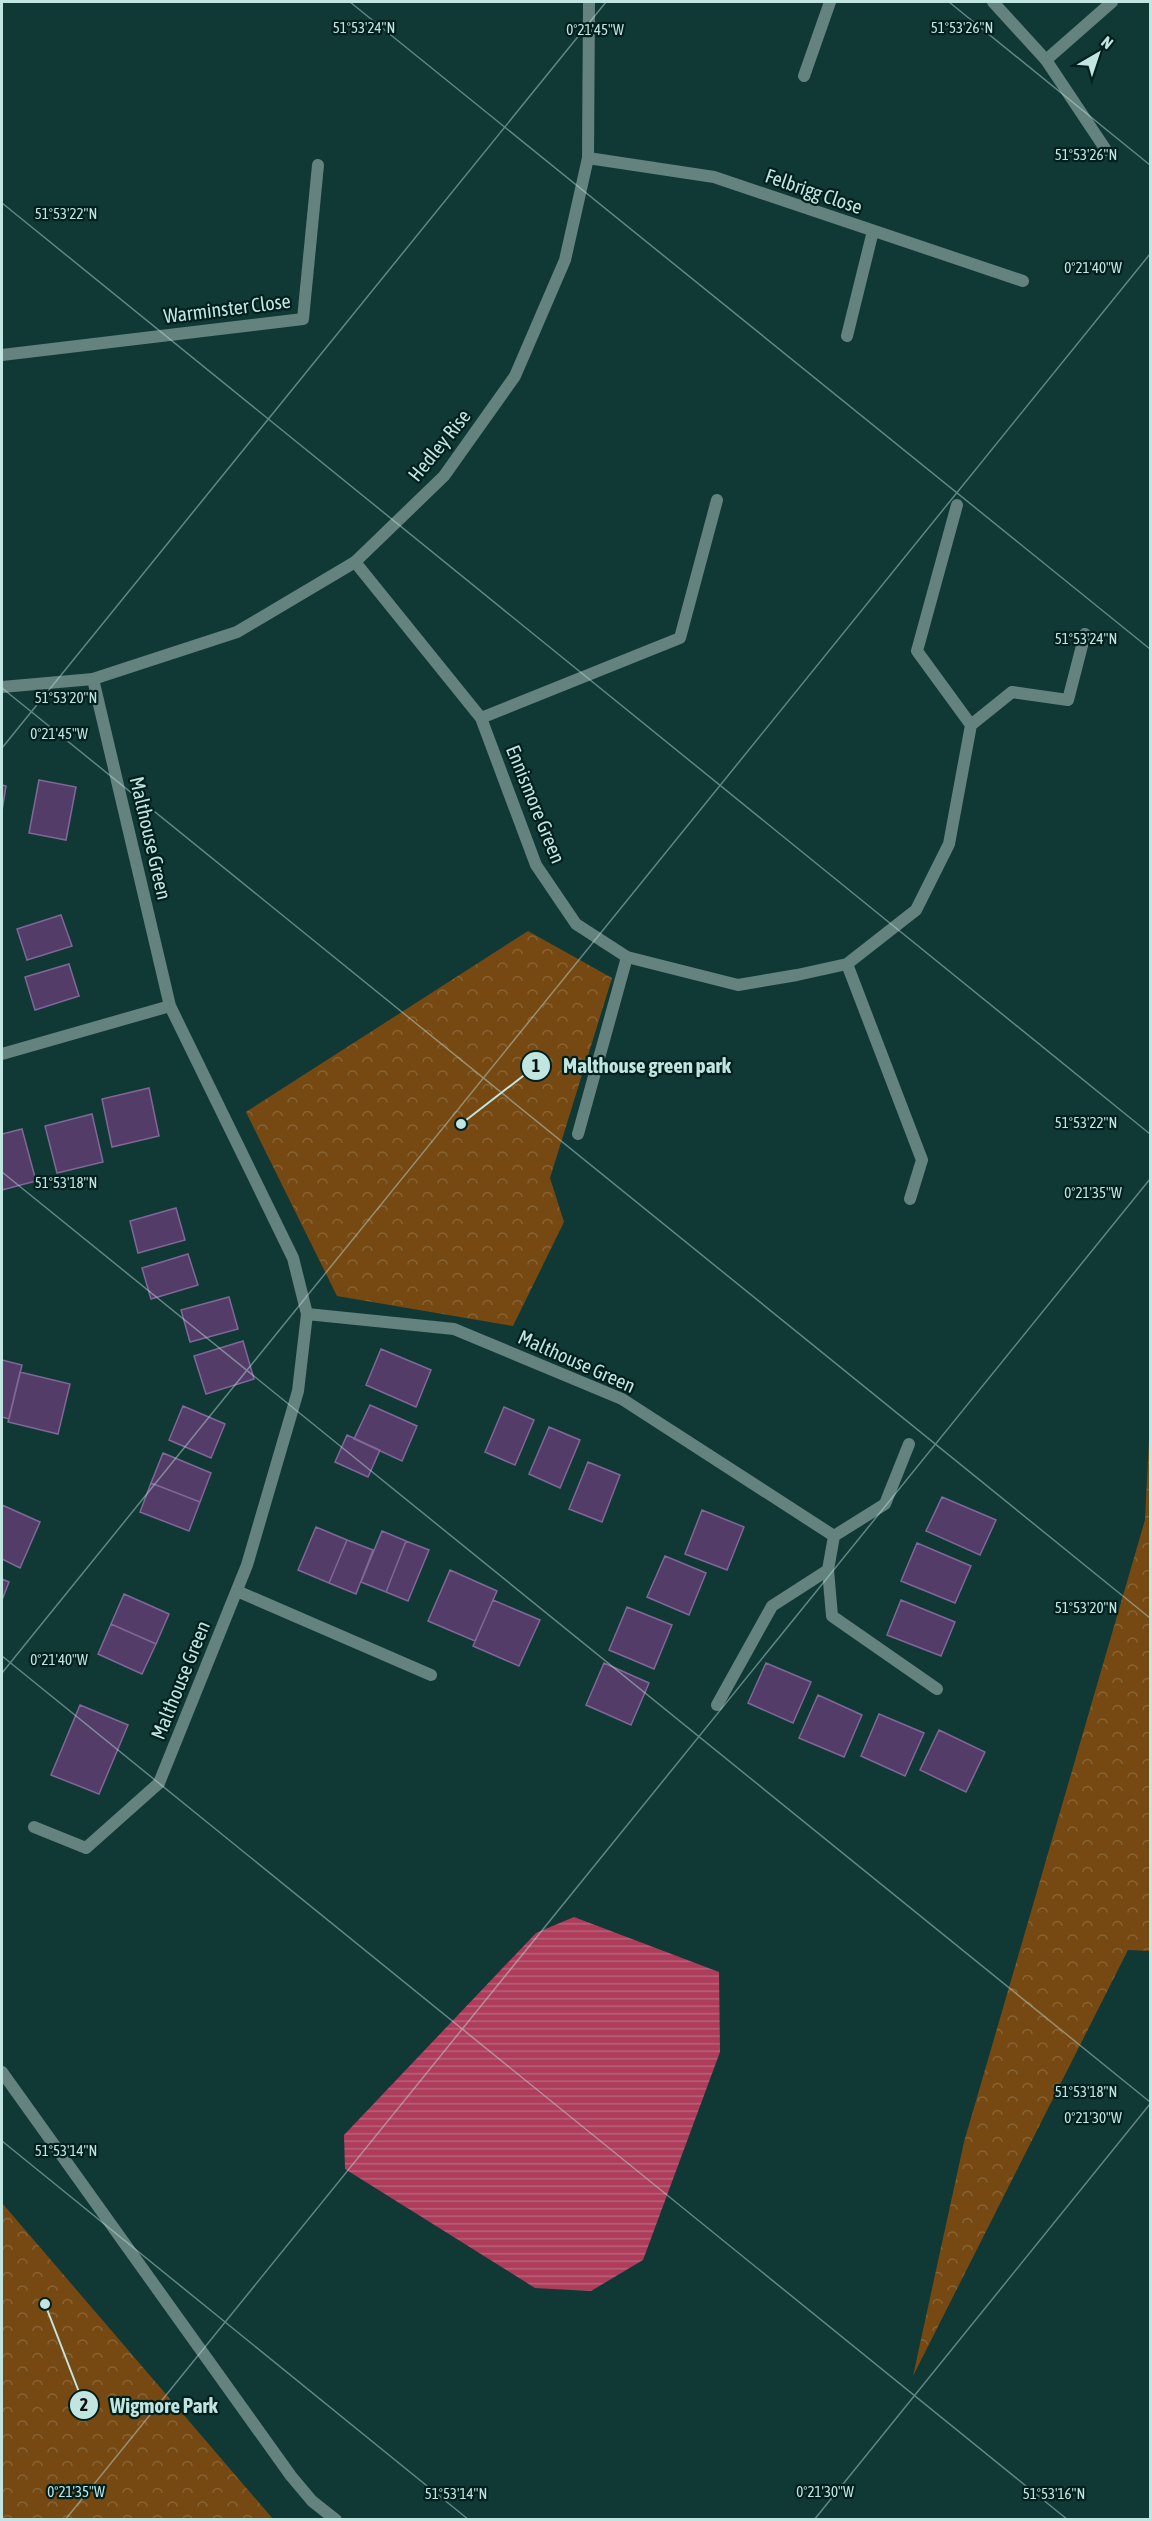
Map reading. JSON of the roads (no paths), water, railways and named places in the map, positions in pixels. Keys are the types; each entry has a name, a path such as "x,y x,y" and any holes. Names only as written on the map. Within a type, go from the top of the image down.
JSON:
{"street":[{"name":"Hedley Rise","path":"2,687 93,679 237,632 355,562 444,476 515,376 565,260 588,158 589,2"},
{"path":"804,76 830,2"},
{"path":"993,2 1046,60 1106,150"},
{"path":"1046,60 1112,2"},
{"name":"Felbrigg Close","path":"588,158 714,177 1023,281"},
{"name":"Warminster Close","path":"2,356 303,319 318,165"},
{"path":"847,336 873,231"},
{"path":"481,718 680,638 717,500"},
{"path":"957,505 917,651 971,725 1012,692 1068,700 1085,634"},
{"name":"Ennismore Green","path":"355,562 481,718 536,865 576,924 627,957 738,985 797,975 847,963 916,910 950,844 971,725"},
{"name":"Malthouse Green","path":"34,1827 86,1848 159,1783 247,1565 298,1391 308,1314 293,1257 170,1006 93,679"},
{"path":"578,1134 627,957"},
{"path":"847,963 922,1160 910,1199"},
{"path":"2,1054 170,1006"},
{"name":"Malthouse Green","path":"308,1314 454,1329 622,1399 834,1536"},
{"path":"909,1444 885,1504 834,1536 828,1570 832,1616 937,1689"},
{"path":"717,1705 772,1606 828,1570"},
{"path":"237,1590 431,1675"},
{"path":"2,2072 285,2468 312,2501 336,2520"}],"place":[{"name":"Malthouse green park","path":"461,1124"},
{"name":"Wigmore Park","path":"45,2304"}]}
